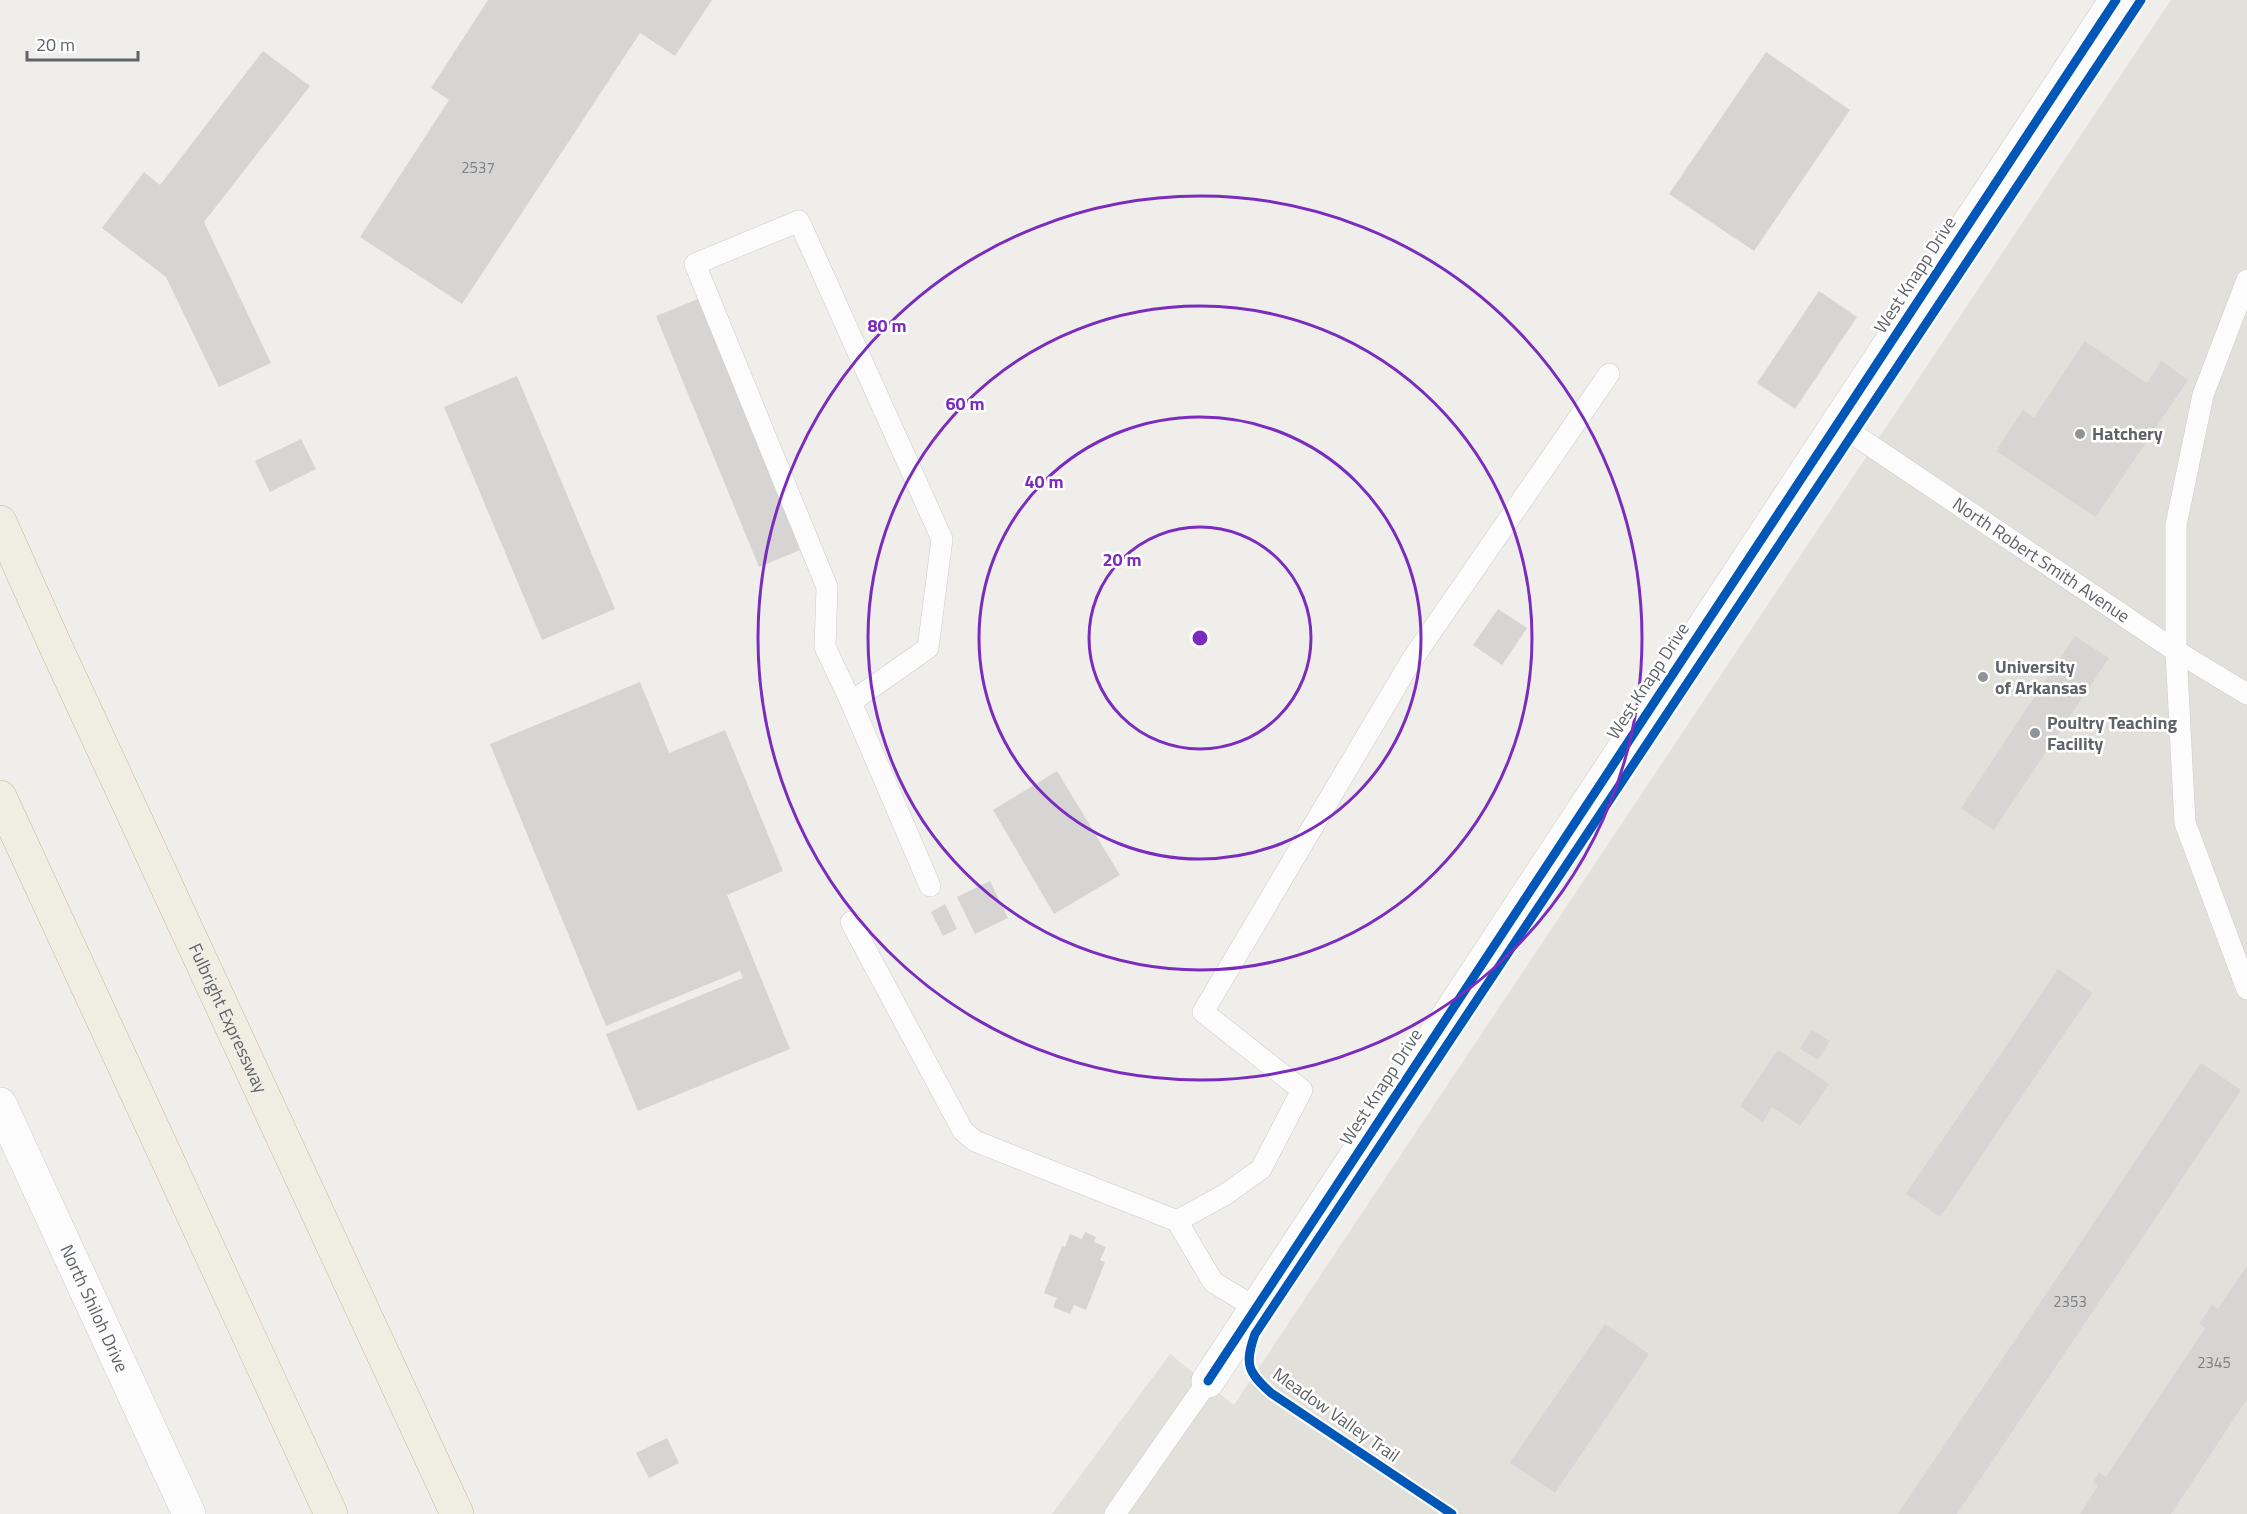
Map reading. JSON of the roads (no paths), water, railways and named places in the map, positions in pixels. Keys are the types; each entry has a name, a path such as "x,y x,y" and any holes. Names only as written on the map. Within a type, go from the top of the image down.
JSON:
{"highway":[{"name":"Fulbright Expressway","path":"0,522 457,1514"},
{"path":"0,796 331,1514"}],"street":[{"name":"West Knapp Drive","path":"1208,1381 2116,0"},
{"name":"North Shiloh Drive","path":"0,1104 189,1514"}],"lane":[{"path":"851,702 928,648 942,539 799,221 695,264 827,587 825,647 930,886"},
{"path":"2247,280 2203,395 2176,525 2176,651 2185,823 2247,989"},
{"path":"1177,1221 1226,1194 1261,1169 1302,1090 1203,1012 1411,661 1609,374"},
{"name":"North Robert Smith Avenue","path":"1837,423 2176,651 2247,694"},
{"path":"851,922 963,1131 975,1141 1177,1221 1213,1282 1256,1308"},
{"path":"1115,1514 1208,1381"}],"place":[{"name":"Hatchery","path":"2080,434"},
{"name":"University of Arkansas","path":"1983,677"},
{"name":"Poultry Teaching Facility","path":"2035,733"}]}
